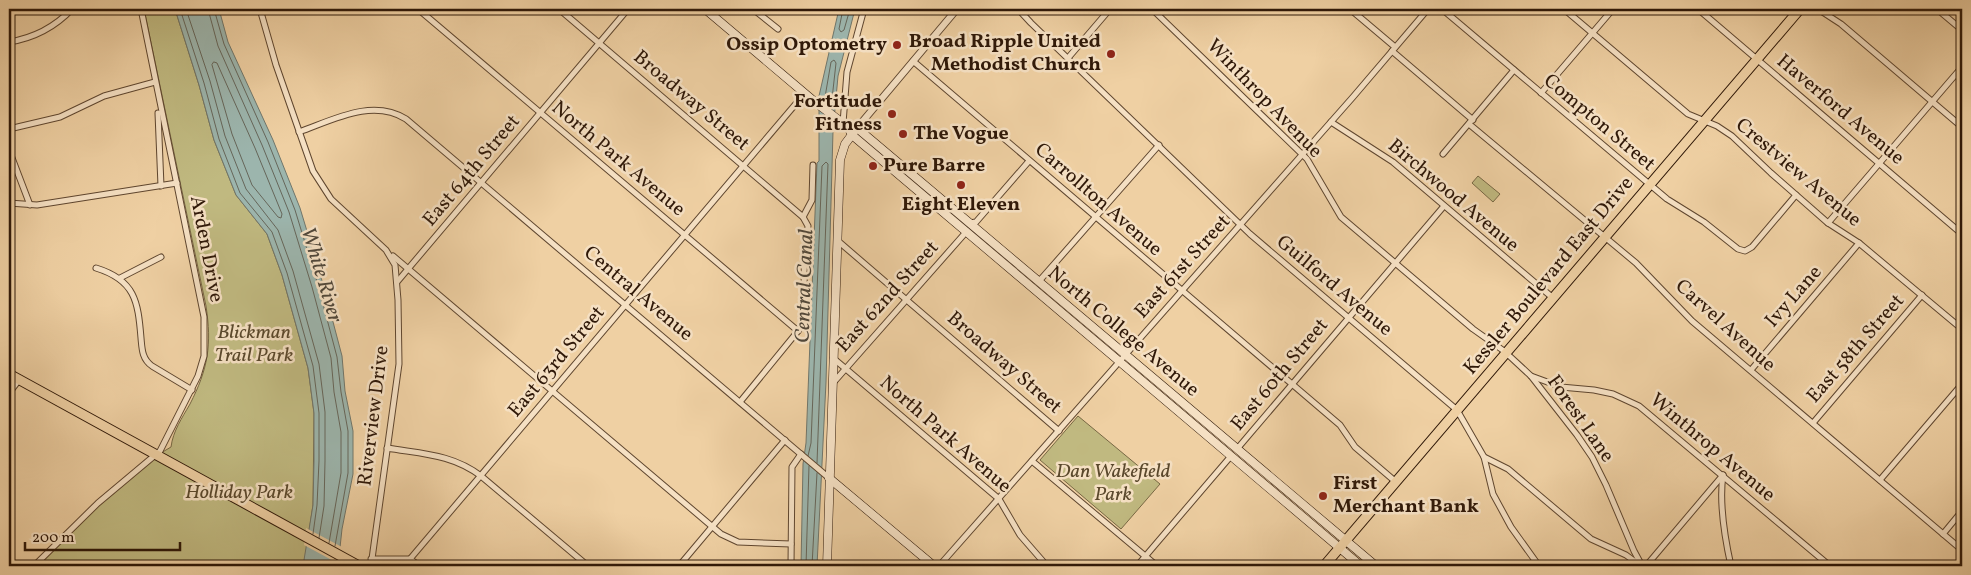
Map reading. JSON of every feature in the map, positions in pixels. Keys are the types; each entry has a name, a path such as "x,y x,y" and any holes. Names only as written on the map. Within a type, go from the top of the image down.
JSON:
{"main road":[{"name":"North College Avenue","path":"704,9 844,124 852,135 1119,362 1346,540 1376,566"},
{"name":"Kessler Boulevard East Drive","path":"1324,566 1800,9"},
{"path":"827,566 840,160 845,144 857,128 844,124"},
{"name":"North College Avenue","path":"857,128 1126,355 1361,566"},
{"path":"9,374 359,566"},
{"name":"Central Avenue","path":"830,478 934,566"}],"street":[{"path":"9,42 24,39 48,29 72,9"},
{"name":"Arden Drive","path":"140,9 205,324 204,356 192,390 164,445 156,455"},
{"name":"Riverview Drive","path":"260,9 276,65 310,166 324,189 339,208 384,247 394,262 397,282 400,356 371,566"},
{"name":"North Park Avenue","path":"418,9 798,331"},
{"name":"Broadway Street","path":"559,9 803,217"},
{"name":"East 64th Street","path":"397,282 628,9"},
{"path":"753,9 778,29"},
{"path":"844,124 848,72 864,9"},
{"path":"857,128 956,9"},
{"name":"Guilford Avenue","path":"1018,9 1241,225 1457,410 1484,457"},
{"path":"1068,58 1110,9"},
{"name":"Winthrop Avenue","path":"1152,9 1307,159 1341,217 1473,329 1506,352"},
{"name":"Carvel Avenue","path":"1350,9 1471,122 1604,238 1639,266 1692,321 1962,550"},
{"name":"East 61st Street","path":"939,566 1241,225 1428,9"},
{"name":"Compton Street","path":"1442,9 1649,184 1738,249 1744,251 1752,247 1796,195"},
{"name":"Crestview Avenue","path":"1564,9 1688,114 1717,126 1729,134 1828,223 1859,243 1962,329"},
{"path":"1541,93 1613,9"},
{"name":"Haverford Avenue","path":"1698,9 1962,234"},
{"path":"1818,9 1841,24 1962,127"},
{"path":"1937,9 1962,30"},
{"name":"Carrollton Avenue","path":"913,61 1340,425 1354,446 1396,482"},
{"path":"1828,223 1962,67"},
{"path":"1443,154 1514,70"},
{"path":"9,129 60,117 120,90 155,82"},
{"name":"East 63rd Street","path":"410,560 805,93"},
{"name":"Arden Drive","path":"158,100 160,186"},
{"name":"Central Avenue","path":"299,132 359,111 373,109 392,112 410,123 830,478"},
{"name":"Birchwood Avenue","path":"1331,122 1390,160 1552,298"},
{"path":"1039,281 1159,145"},
{"path":"9,150 30,205"},
{"path":"973,224 1029,160"},
{"path":"740,402 798,331 805,318 804,272 808,226 803,217 812,200 813,165"},
{"path":"9,203 30,205 177,183"},
{"name":"East 60th Street","path":"1137,566 1444,206"},
{"name":"East 62nd Street","path":"832,383 967,231"},
{"name":"Broadway Street","path":"838,241 1059,431"},
{"name":"Ivy Lane","path":"1751,370 1859,243"},
{"path":"384,247 408,270 725,537 738,542 791,544"},
{"path":"120,278 161,257"},
{"path":"96,268 120,278 128,285 134,295 145,360 192,390"},
{"name":"East 58th Street","path":"1813,422 1922,295"},
{"name":"Forest Lane","path":"1506,352 1531,376 1577,435 1592,458 1643,566"},
{"name":"North Park Avenue","path":"833,358 999,498 1026,543 1047,566"},
{"name":"Winthrop Avenue","path":"1531,376 1561,387 1599,390 1629,400 1651,414 1830,566"},
{"path":"9,393 19,380"},
{"path":"1880,480 1962,384"},
{"path":"679,566 785,440"},
{"path":"387,448 455,460 481,476 588,566"},
{"path":"791,566 792,467 802,454"},
{"path":"34,566 98,503 142,464 156,455"},
{"path":"1484,457 1508,469 1591,539 1626,555 1643,566 1723,475"},
{"path":"1484,457 1490,488 1495,499 1539,566"},
{"path":"1032,461 1156,566"},
{"path":"1723,475 1725,525 1731,566"},
{"path":"1943,534 1962,511"},
{"path":"371,559 410,560 420,566"}],"green space":[{"path":"144,9 175,9 214,140 236,195 267,234 282,275 308,368 314,413 313,505 304,566 35,566 99,502 133,472 171,447 176,430 190,404 205,368 209,333 206,306"},
{"path":"1478,176 1500,194 1493,202 1472,183"},
{"name":"Dan Wakefield Park","path":"1078,416 1160,484 1121,529 1040,460"}],"water":[{"path":"175,9 219,9 228,42 273,140 300,208 323,284 342,356 345,391 353,431 353,474 342,529 338,566 303,566 313,505 314,413 308,368 282,275 267,234 236,195 214,140"},
{"name":"Central Canal","path":"839,9 855,9 838,76 833,131 826,382 817,566 801,566 803,464 806,443 817,163 819,161 819,96"}],"pier":[{"path":"306,528 342,547 341,565 304,545"}],"place":[{"name":"Ossip Optometry","path":"897,45"},
{"name":"Broad Ripple United Methodist Church","path":"1111,54"},
{"name":"Fortitude Fitness","path":"892,114"},
{"name":"The Vogue","path":"903,134"},
{"name":"Pure Barre","path":"873,166"},
{"name":"Eight Eleven","path":"961,185"},
{"name":"First Merchant Bank","path":"1323,496"}],"water label":[{"name":"White River","path":"321,275"}],"park label":[{"name":"Blickman Trail Park","path":"254,344"},
{"name":"Holliday Park","path":"239,493"}]}
